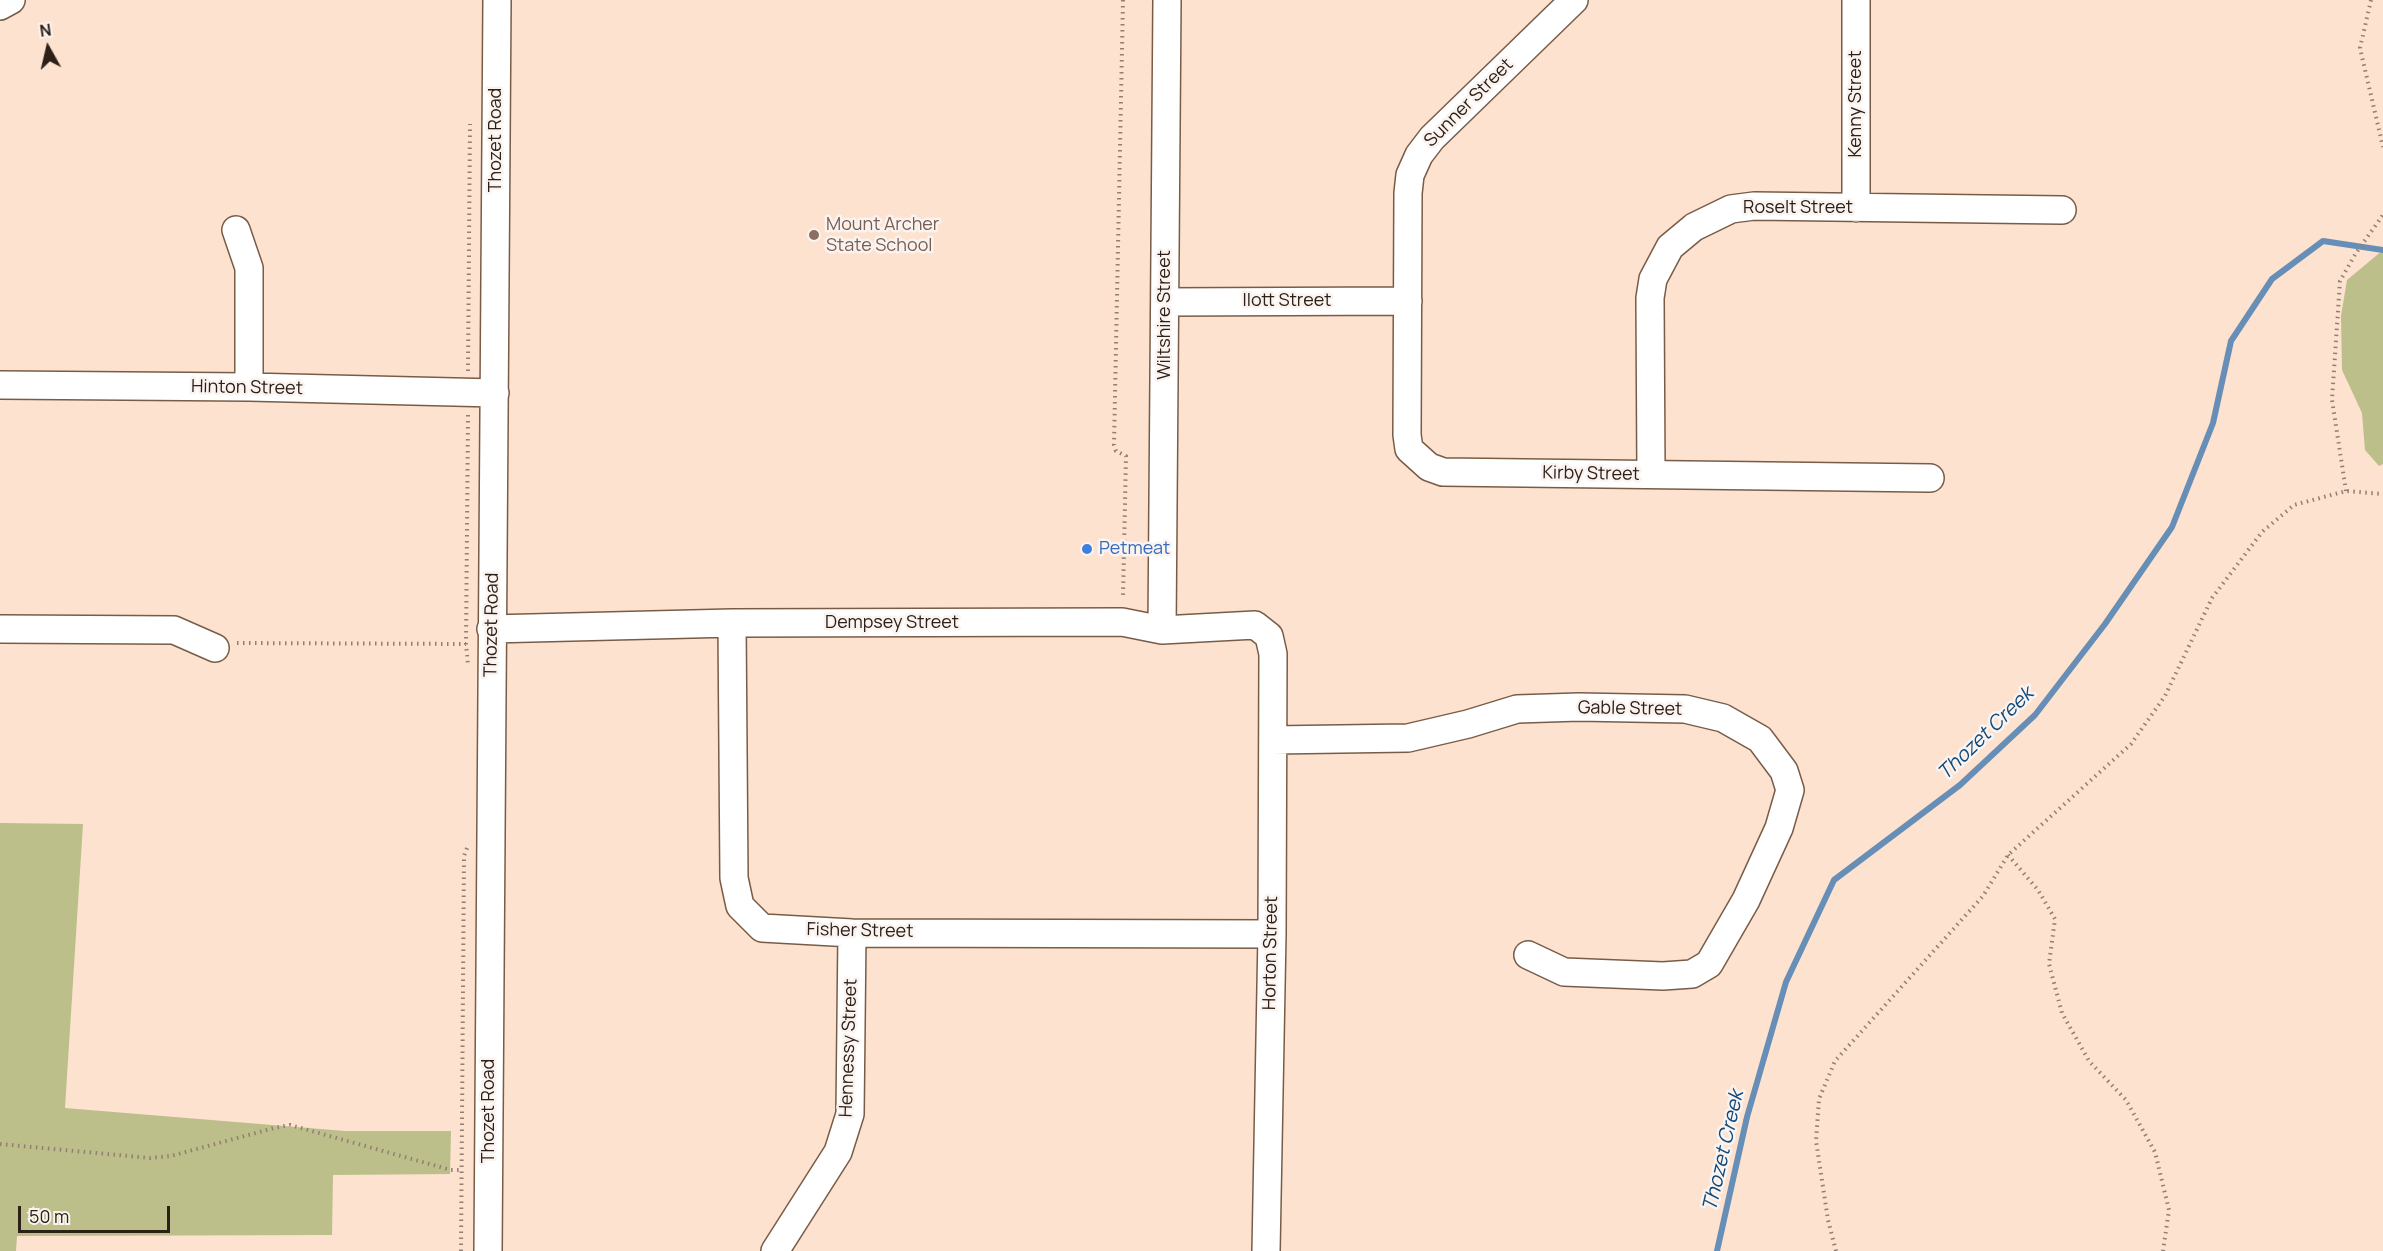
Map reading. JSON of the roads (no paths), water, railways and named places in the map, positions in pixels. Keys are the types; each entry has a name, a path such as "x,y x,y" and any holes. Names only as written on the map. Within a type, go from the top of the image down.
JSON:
{"street":[{"path":"0,6 11,0"},
{"name":"Thozet Road","path":"488,1251 497,0"},
{"name":"Wiltshire Street","path":"1162,630 1167,0"},
{"name":"Sunner Street","path":"1408,300 1408,194 1410,175 1419,155 1432,138 1574,0"},
{"name":"Kenny Street","path":"1856,0 1856,208"},
{"name":"Roselt Street","path":"1651,474 1650,298 1653,279 1670,247 1694,227 1731,209 1754,206 2062,210"},
{"path":"236,230 249,268 249,387"},
{"name":"Ilott Street","path":"1165,302 1408,300"},
{"name":"Kirby Street","path":"1408,300 1407,435 1409,449 1429,467 1443,472 1930,478"},
{"name":"Hinton Street","path":"0,385 249,387 495,393"},
{"name":"Dempsey Street","path":"491,636 732,623 1122,622 1162,630 1255,625 1269,636 1273,654"},
{"name":"Fisher Street","path":"732,623 734,878 740,906 762,928 852,933 1272,934"},
{"path":"0,629 174,630 215,648"},
{"name":"Horton Street","path":"1266,1251 1272,934 1273,654"},
{"name":"Gable Street","path":"1273,740 1408,738 1468,724 1517,709 1579,707 1685,709 1723,718 1760,739 1784,771 1790,790 1779,828 1746,900 1709,964 1692,974 1663,976 1564,972 1528,955"},
{"name":"Hennessy Street","path":"775,1251 838,1152 850,1114 852,933"}],"waterway":[{"name":"Thozet Creek","path":"1717,1251 1747,1117 1786,982 1834,880 1960,785 2035,715 2105,624 2172,527 2213,423 2231,341 2272,279 2323,241 2383,250"}],"place":[{"name":"Mount Archer State School","path":"814,235"},
{"name":"Petmeat","path":"1087,549"}]}
